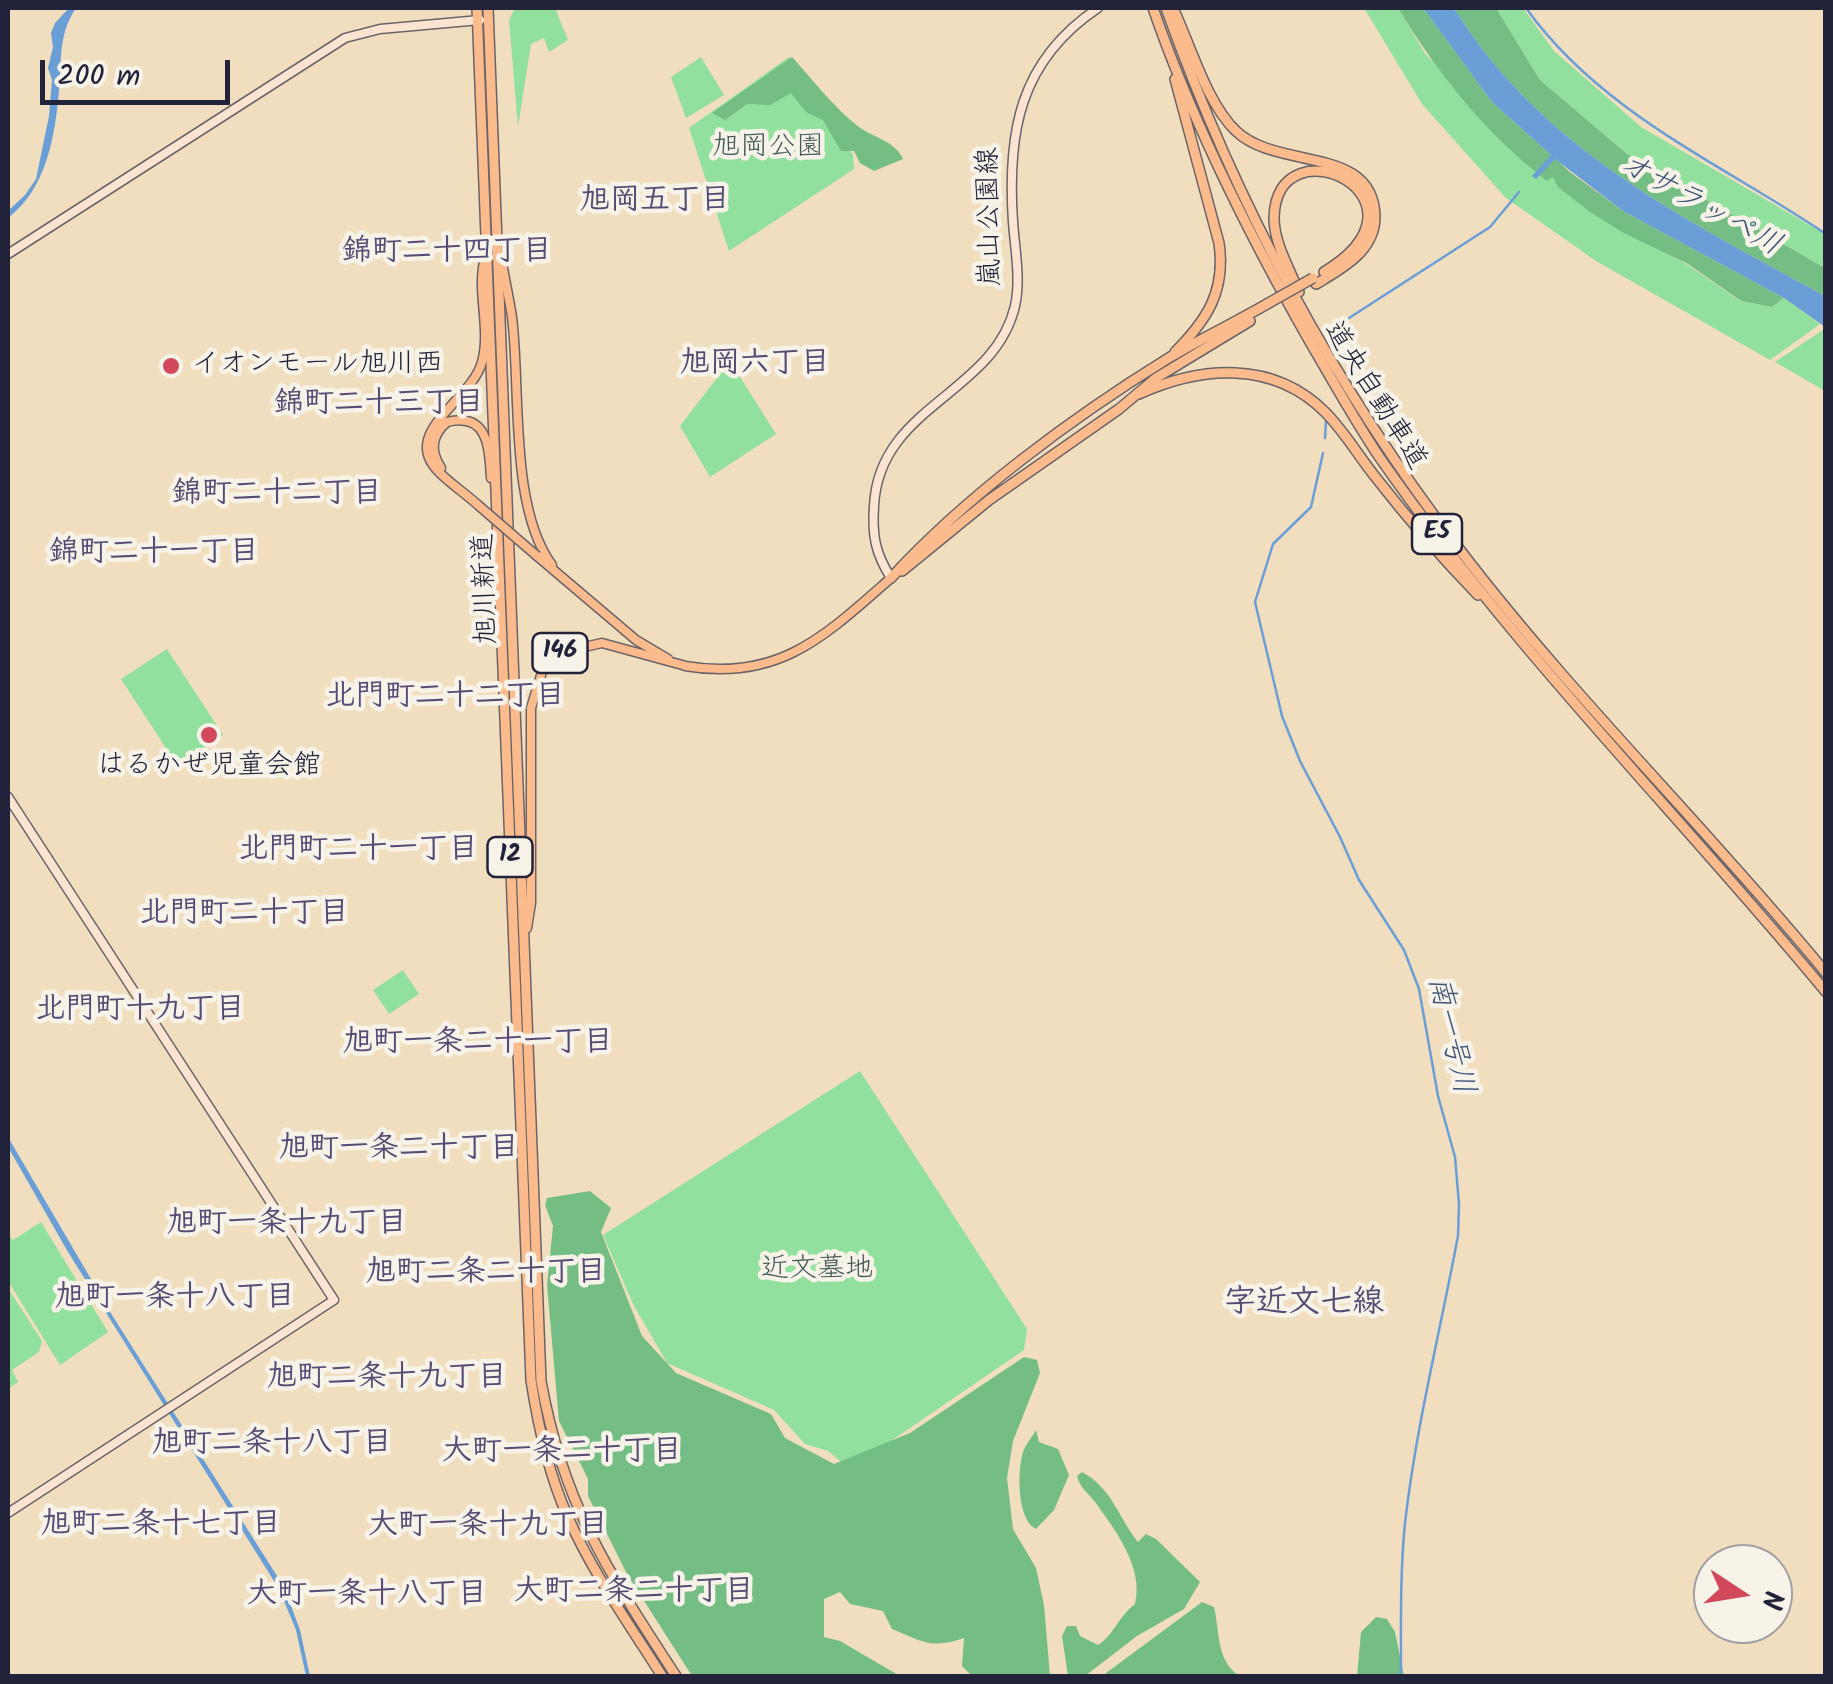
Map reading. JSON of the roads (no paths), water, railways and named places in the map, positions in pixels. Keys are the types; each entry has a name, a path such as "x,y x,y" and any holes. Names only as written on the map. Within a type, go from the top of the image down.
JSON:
{"highway":[{"name":"旭川新道","path":"477,8 485,16 497,237 538,1331 550,1428 565,1482 613,1580 676,1676"},
{"name":"道央自動車道","path":"1153,8 1169,54 1232,195 1279,287 1379,457 1518,637 1826,992"},
{"name":"道央自動車道","path":"1166,8 1233,175 1314,330 1387,450 1460,550 1527,632 1826,973"},
{"path":"892,578 913,554 996,482 1060,433 1169,358 1348,264 1370,237 1374,217 1361,180 1342,167 1270,152 1236,131 1217,105 1174,8"},
{"name":"旭川新道","path":"485,16 488,248 531,1380 539,1430 567,1516 662,1676"},
{"path":"1169,54 1219,244 1221,274 1215,302 1206,318 1169,358"},
{"path":"1314,330 1278,242 1274,213 1288,183 1304,174 1326,171 1341,175 1356,186 1367,216 1357,246 1315,281"},
{"path":"892,578 989,500 1178,363 1268,306"},
{"path":"1139,394 1185,376 1221,371 1269,378 1302,394 1334,421 1426,541 1518,637"}],"main road":[{"name":"嵐山公園線","path":"892,578 877,556 874,542 874,500 884,461 916,419 987,360 1010,324 1016,292 1011,162 1016,120 1037,70 1054,45 1098,8"},
{"path":"8,254 345,38 380,29 485,16"},
{"path":"497,237 512,316 525,487 539,554"},
{"name":"146","path":"488,248 482,274 485,339 481,367 469,390 436,422 426,444 430,462 636,640 686,666"},
{"name":"146","path":"453,483 434,457 432,445 447,422 468,420 478,425 489,448 499,542"},
{"name":"146","path":"525,940 531,903 531,708 542,672 562,652 576,646 602,644 686,666 736,671 778,661 821,636 892,578"},
{"path":"8,798 334,1300 8,1513"}],"water":[{"path":"69,8 76,8 64,38 51,144 40,177 8,218 8,211 36,179 49,116 51,33"},
{"path":"1423,8 1454,8 1489,58 1529,102 1620,176 1825,296 1825,327 1784,298 1623,211 1555,159 1536,179 1532,176 1551,155 1492,102"},
{"path":"8,1137 112,1315 284,1587 300,1630 310,1676 306,1676 296,1630 279,1589 68,1252 8,1147"}],"waterway":[{"path":"1526,8 1556,45 1626,107 1826,234"},
{"name":"南一号川","path":"1348,361 1329,334 1332,329 1490,227 1519,192"},
{"name":"南一号川","path":"1325,438 1326,421"},
{"name":"南一号川","path":"1323,453 1311,507 1273,544 1255,602 1282,716 1300,761 1359,880 1404,950 1419,989 1438,1096 1455,1157 1459,1204 1458,1236 1405,1523 1401,1676"}],"place":[{"name":"イオンモール旭川西","path":"171,366"},
{"name":"はるかぜ児童会館","path":"209,735"}],"district":[{"name":"旭岡五丁目","path":"655,203"},
{"name":"錦町二十四丁目","path":"447,254"},
{"name":"旭岡六丁目","path":"755,366"},
{"name":"錦町二十三丁目","path":"379,406"},
{"name":"錦町二十二丁目","path":"277,496"},
{"name":"錦町二十一丁目","path":"154,555"},
{"name":"北門町二十二丁目","path":"445,699"},
{"name":"北門町二十一丁目","path":"358,852"},
{"name":"北門町二十丁目","path":"244,916"},
{"name":"北門町十九丁目","path":"140,1012"},
{"name":"旭町一条二十一丁目","path":"478,1045"},
{"name":"旭町一条二十丁目","path":"399,1151"},
{"name":"旭町一条十九丁目","path":"287,1226"},
{"name":"旭町二条二十丁目","path":"486,1275"},
{"name":"旭町一条十八丁目","path":"175,1300"},
{"name":"字近文七線","path":"1304,1306"},
{"name":"旭町二条十九丁目","path":"387,1380"},
{"name":"旭町二条十八丁目","path":"272,1446"},
{"name":"大町一条二十丁目","path":"562,1454"},
{"name":"旭町二条十七丁目","path":"161,1527"},
{"name":"大町一条十九丁目","path":"488,1528"},
{"name":"大町二条二十丁目","path":"634,1594"},
{"name":"大町一条十八丁目","path":"367,1597"}],"park label":[{"name":"旭岡公園","path":"768,149"},
{"name":"近文墓地","path":"817,1271"}],"water label":[{"name":"オサラッペ川","path":"1699,207"}]}
